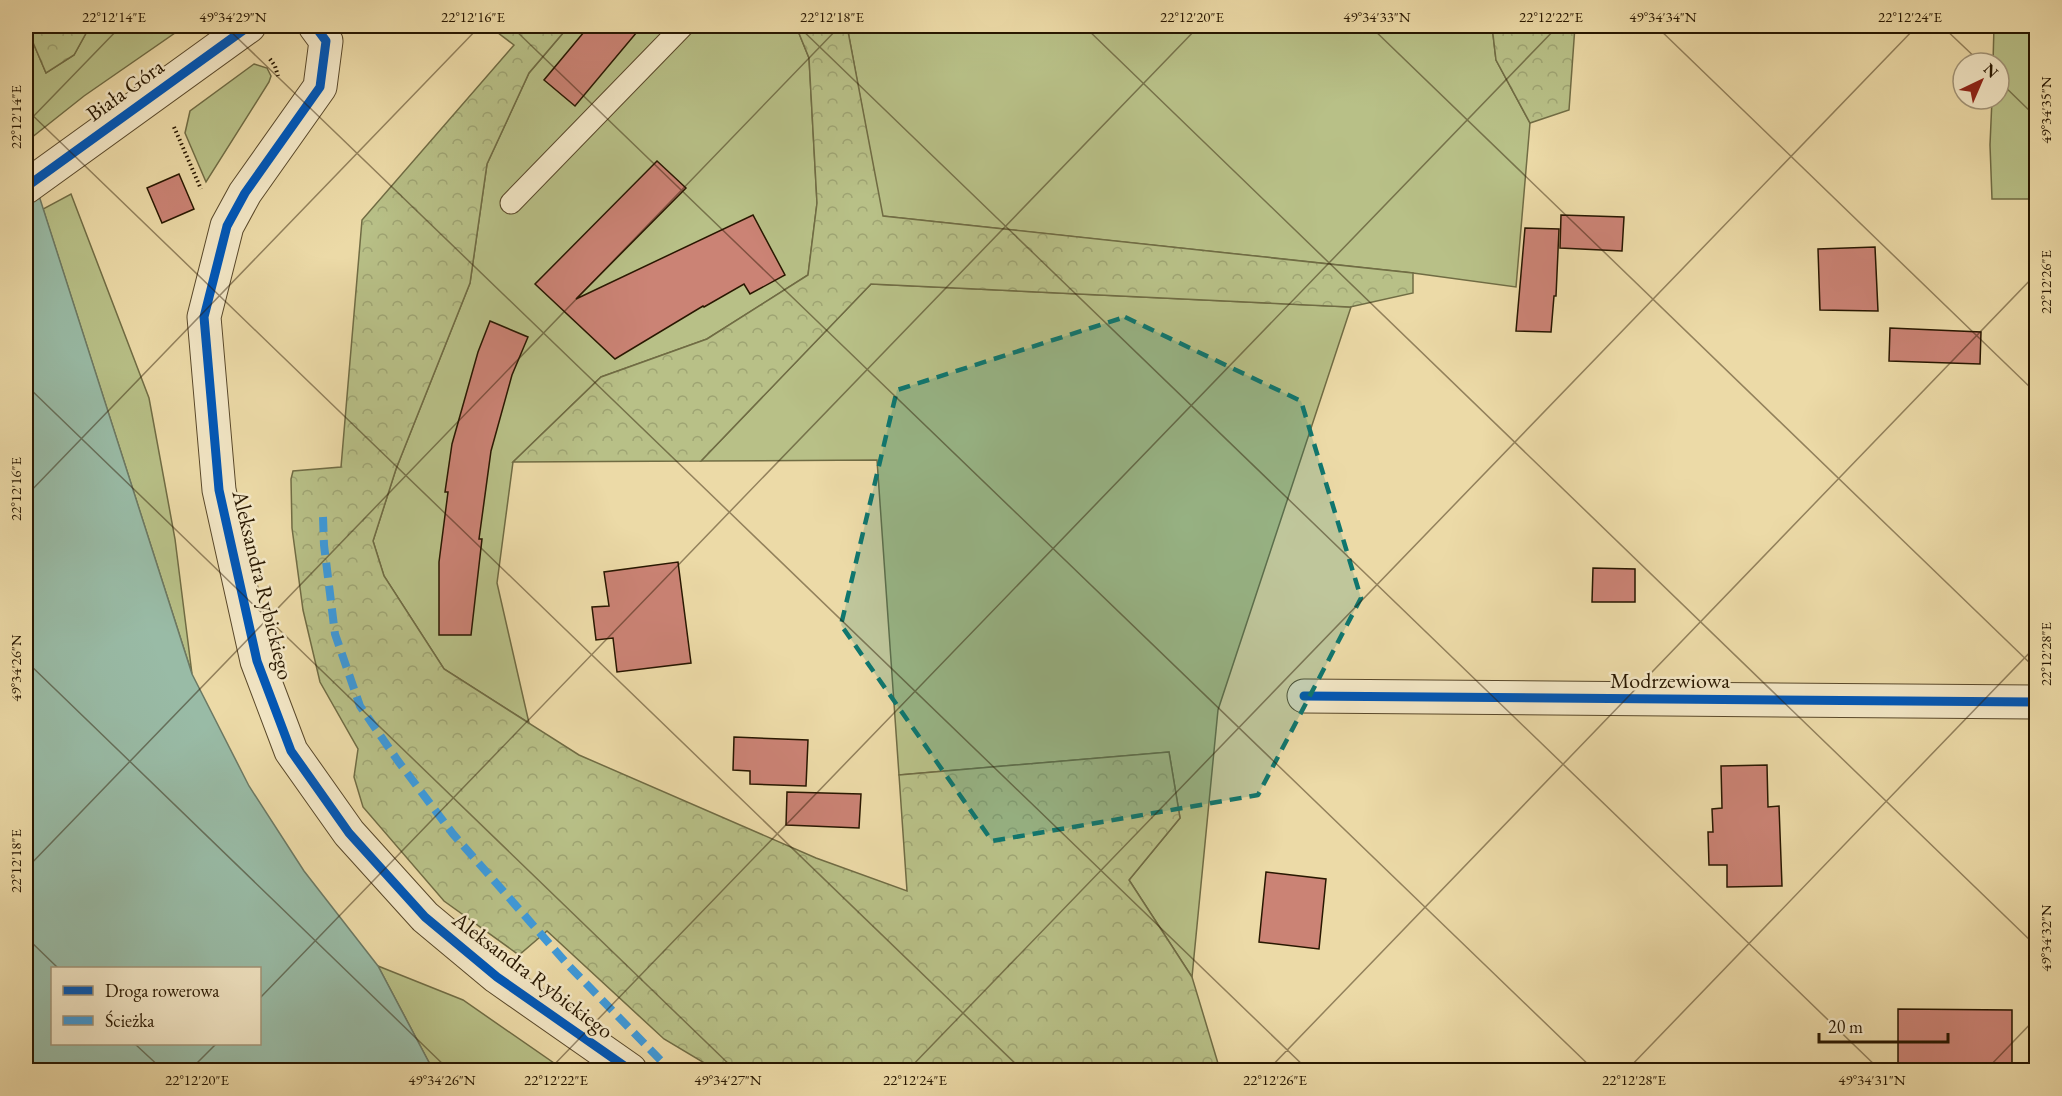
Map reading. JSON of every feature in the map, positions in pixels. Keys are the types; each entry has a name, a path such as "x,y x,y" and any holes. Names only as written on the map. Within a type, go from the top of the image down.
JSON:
{"street":[{"name":"Biała Góra","path":"26,187 124,114 249,26"},
{"name":"Aleksandra Rybickiego","path":"315,26 326,41 320,87 245,193 227,226 204,317 219,490 256,661 291,751 349,833 387,875 426,917 497,977 630,1071"},
{"name":"Modrzewiowa","path":"1304,696 2037,702"}],"lane":[{"path":"511,203 683,26"}],"path":[{"path":"260,58 269,59 275,66 278,74 277,82"},
{"path":"174,126 205,198"}],"highlighted area":[{"path":"1125,317 1301,401 1361,598 1258,795 992,841 841,625 897,390"}],"green space":[{"path":"26,26 46,73 74,55 90,26 185,26 84,96 26,142"},
{"path":"26,26 90,26 74,55 46,73"},
{"path":"489,26 569,26 529,73 487,164 470,283 396,469 373,541 384,576 444,669 579,755 816,858 907,891 899,775 1169,752 1180,818 1129,880 1192,977 1220,1070 716,1070 664,1039 547,931 519,955 444,901 363,807 354,777 358,749 320,682 303,610 292,528 291,479 293,471 341,467 362,220 514,45"},
{"path":"569,26 796,26 809,58 817,203 808,275 707,339 601,377 513,462 497,583 529,723 444,669 384,576 373,541 396,469 470,283 487,164 529,73"},
{"path":"796,26 847,26 883,216 1413,273 1413,293 1350,307 871,284 701,461 513,462 601,377 707,339 808,275 817,203 809,58"},
{"path":"847,26 1492,26 1496,60 1530,123 1516,287 1413,273 882,216"},
{"path":"1492,26 1575,26 1569,110 1530,123 1496,60"},
{"path":"1994,26 2036,26 2036,199 1992,199 1991,111 2011,111 2011,51 1993,51"},
{"path":"254,64 267,68 271,76 269,82 206,182 185,133 190,111"},
{"path":"71,194 149,398 175,539 192,674 43,209"},
{"path":"871,284 1351,307 1218,710 1192,977 1129,880 1180,818 1169,752 899,775 877,460 701,461"},
{"path":"378,966 463,1000 564,1070 433,1070"}],"shaded area":[{"path":"26,155 192,674 249,786 304,871 378,966 433,1070 26,1070"}],"building":[{"path":"589,26 642,26 575,106 544,80"},
{"path":"657,161 686,188 576,299 753,215 785,275 750,294 744,284 615,359 535,284"},
{"path":"179,174 194,209 162,223 147,188"},
{"path":"1561,215 1624,217 1622,251 1560,248"},
{"path":"1525,228 1559,229 1556,296 1554,296 1551,332 1516,331"},
{"path":"1875,247 1878,311 1820,310 1818,249"},
{"path":"490,321 528,337 512,375 491,451 479,539 482,539 471,635 439,635 439,562 452,444 478,352"},
{"path":"1890,328 1981,332 1980,364 1889,361"},
{"path":"678,562 691,663 617,672 613,638 596,640 592,607 609,606 604,572"},
{"path":"1593,568 1635,569 1635,602 1592,602"},
{"path":"734,737 808,740 806,786 750,784 750,771 733,770"},
{"path":"1767,765 1768,807 1779,806 1782,886 1727,887 1727,865 1709,865 1708,832 1713,832 1712,809 1722,808 1721,766"},
{"path":"787,792 861,794 859,828 786,825"},
{"path":"1266,872 1326,879 1319,949 1259,942"},
{"path":"1898,1009 2012,1010 2012,1071 1898,1071"}],"marked path":[{"path":"323,517 324,545 335,634 360,706 453,834 569,966 670,1070"}],"cycle path":[{"path":"26,187 249,26"},
{"path":"315,26 326,41 320,87 245,193 227,226 204,317 219,490 257,661 291,751 349,833 425,917 497,977 630,1070"},
{"path":"1304,696 2036,702"}]}
